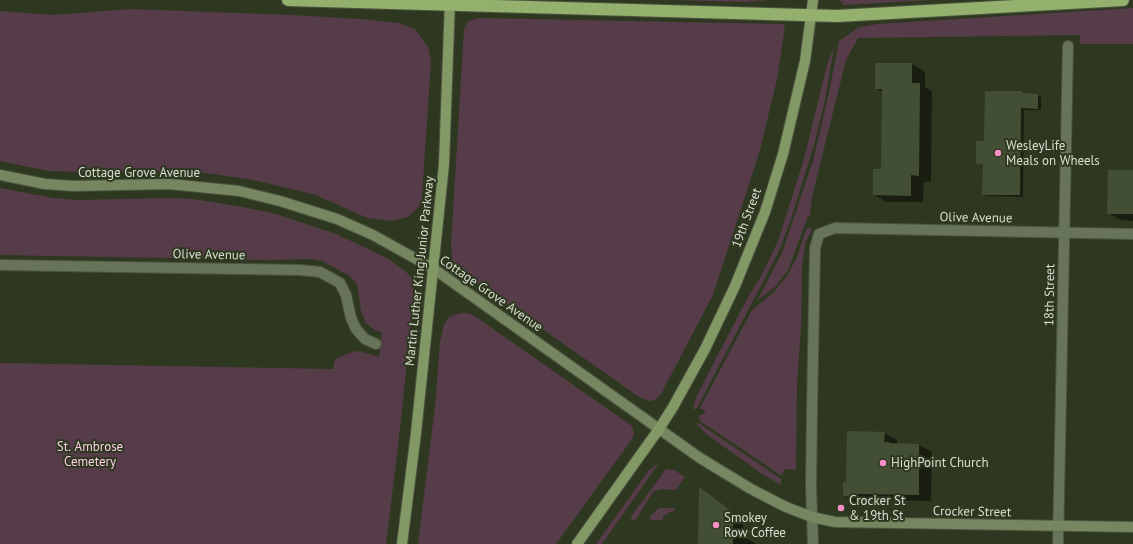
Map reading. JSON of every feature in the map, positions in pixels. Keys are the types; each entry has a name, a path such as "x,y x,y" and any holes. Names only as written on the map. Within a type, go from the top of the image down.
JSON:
{"highway":[{"path":"288,0 450,3 812,16 845,16 1123,0"}],"main road":[{"name":"19th Street","path":"659,429 705,349 735,286 764,212 783,154 805,61 813,0"},
{"name":"Martin Luther King Junior Parkway","path":"402,544 434,269 444,164 450,3"},
{"path":"577,544 659,429"}],"street":[{"name":"18th Street","path":"1058,544 1068,46"},
{"name":"Cottage Grove Avenue","path":"0,175 45,184 169,184 239,191 294,205 337,219 373,235 434,269 700,458 751,489 786,507 812,517"},
{"name":"Olive Avenue","path":"812,517 815,248 819,234 835,228 1133,234"},
{"name":"Olive Avenue","path":"0,264 292,269 320,272 340,283 346,295 356,329 365,339 376,344"},
{"name":"Crocker Street","path":"812,517 835,522 1133,527"},
{"path":"812,517 813,544"}],"green space":[{"path":"667,0 770,0 745,2"},
{"path":"840,0 933,0 843,5"},
{"path":"1133,8 1133,44 1080,44 1080,35 858,38 846,60 812,197 810,216 808,216 788,270 776,286 757,301 782,253 813,161 829,93 839,41 859,27 878,24"},
{"path":"130,9 360,19 400,23 416,30 428,47 431,61 422,197 419,207 408,217 393,221 367,218 316,195 254,180 185,170 115,173 48,171 0,161 0,11 54,15"},
{"path":"479,18 782,24 785,26 777,79 760,150 713,295 661,394 655,400 649,401 639,397 453,266 451,245 464,29 468,21"},
{"path":"834,46 825,100 814,145 791,219 779,251 697,408 693,410 696,397 747,299 760,278 778,241 804,159 827,65"},
{"name":"St. Ambrose Cemetery","path":"0,188 53,198 78,200 168,198 193,199 243,207 276,214 336,234 387,258 404,270 412,278 414,295 386,544 0,544 0,363 333,369 335,359 352,352 359,351 379,357 382,332 374,330 366,323 361,311 357,284 350,276 322,261 310,259 274,260 0,255"},
{"path":"810,226 811,232 806,241 802,266 801,327 797,384 796,470 784,469 782,476 700,421 699,415 702,415 706,411 700,408 752,310 773,293 787,276 797,257 806,230"},
{"path":"468,313 479,319 632,426 634,434 630,442 556,544 418,544 435,407 440,342 444,324 450,316"},
{"path":"696,423 700,424 781,479 781,485 762,474 706,434"},
{"path":"659,463 602,544 596,544 649,470"},
{"path":"666,469 674,470 685,477 676,490 661,489 653,492 635,521 630,518"},
{"path":"659,508 674,508 675,510 663,516 663,520 650,520 650,516"}],"building":[{"path":"875,63 912,63 912,83 920,83 919,176 911,175 911,196 873,195 873,169 881,169 882,89 875,89"},
{"name":"WesleyLife Meals on Wheels","path":"985,91 1022,91 1022,93 1038,94 1038,109 1021,108 1020,195 982,195 983,165 976,164 976,141 984,141"},
{"path":"1108,170 1133,170 1133,214 1107,214"},
{"name":"HighPoint Church","path":"847,431 885,432 884,442 919,444 919,495 856,494 856,497 843,496 843,482 846,482"},
{"name":"Smokey Row Coffee","path":"699,487 733,512 733,544 698,544"}],"place":[{"name":"WesleyLife Meals on Wheels","path":"998,153"},
{"name":"HighPoint Church","path":"883,463"},
{"name":"Crocker St & 19th St","path":"841,508"},
{"name":"Smokey Row Coffee","path":"716,525"}]}
